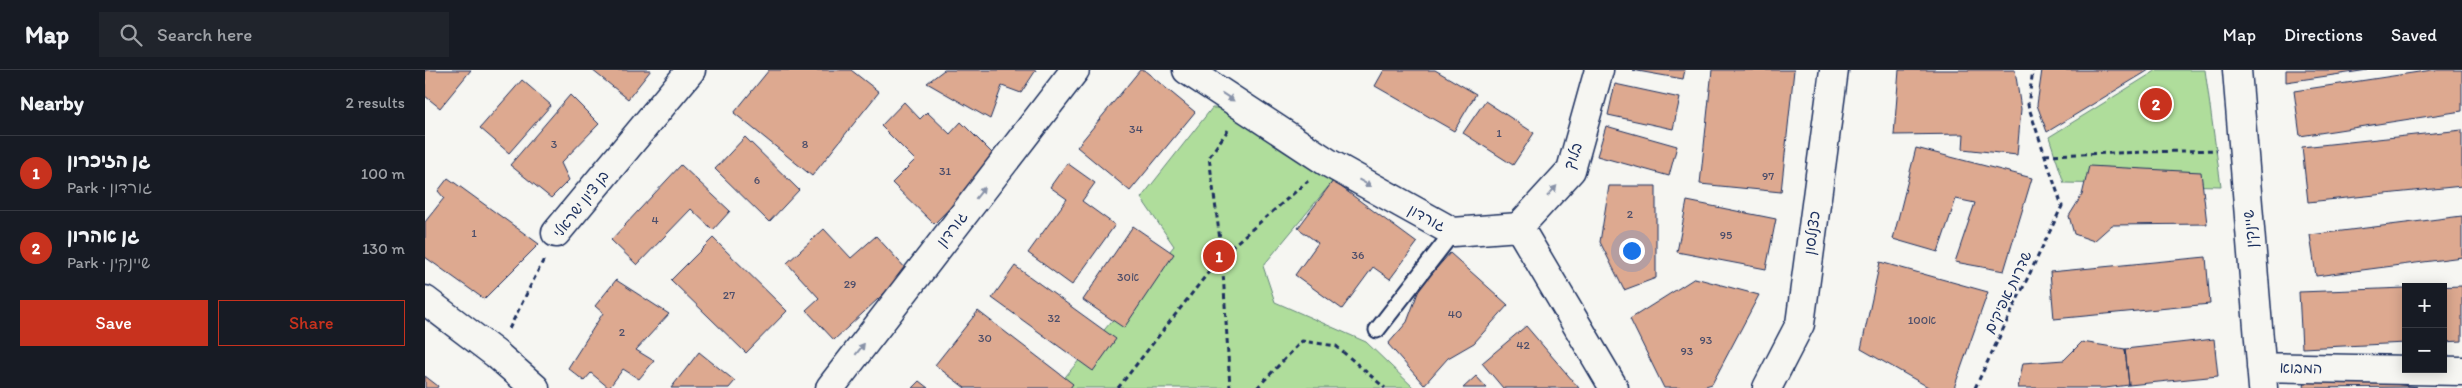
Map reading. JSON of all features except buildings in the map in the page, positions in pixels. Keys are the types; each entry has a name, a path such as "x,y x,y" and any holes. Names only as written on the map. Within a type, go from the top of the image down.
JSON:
{"street":[{"name":"בן ציון ישראלי","path":"556,234 691,70"},
{"name":"גורדון","path":"830,388 1075,70"},
{"name":"גורדון","path":"1187,70 1327,162 1453,232 1519,227"},
{"name":"בלוך","path":"1519,227 1571,170 1599,70"},
{"name":"כצנלסון","path":"1767,388 1800,324 1834,70"},
{"name":"שיינקין","path":"2237,70 2262,378"},
{"path":"1519,227 1614,388"},
{"path":"425,300 497,354 535,388"},
{"name":"המבוא","path":"2262,378 2462,372"}],"lane":[{"path":"1377,330 1453,232"}],"path":[{"path":"2033,70 2028,105 2045,156 2243,149"},
{"path":"1229,388 1222,255 1209,157 1245,108"},
{"name":"שדרות אפיקים","path":"1975,388 2062,206 2045,156"},
{"path":"1118,388 1222,255 1321,170 1327,162"},
{"name":"בן ציון ישראלי","path":"497,354 556,234"},
{"path":"1257,388 1302,341 1336,346 1385,388"}],"green space":[{"path":"2157,70 2205,70 2221,186 2064,183 2049,137"},
{"path":"1212,108 1245,108 1333,181 1263,266 1275,302 1366,342 1414,388 1056,388 1174,246 1141,198"}],"place":[{"name":"גן אהרון","path":"2156,104"},
{"name":"גן הזיכרון","path":"1219,256"}]}
